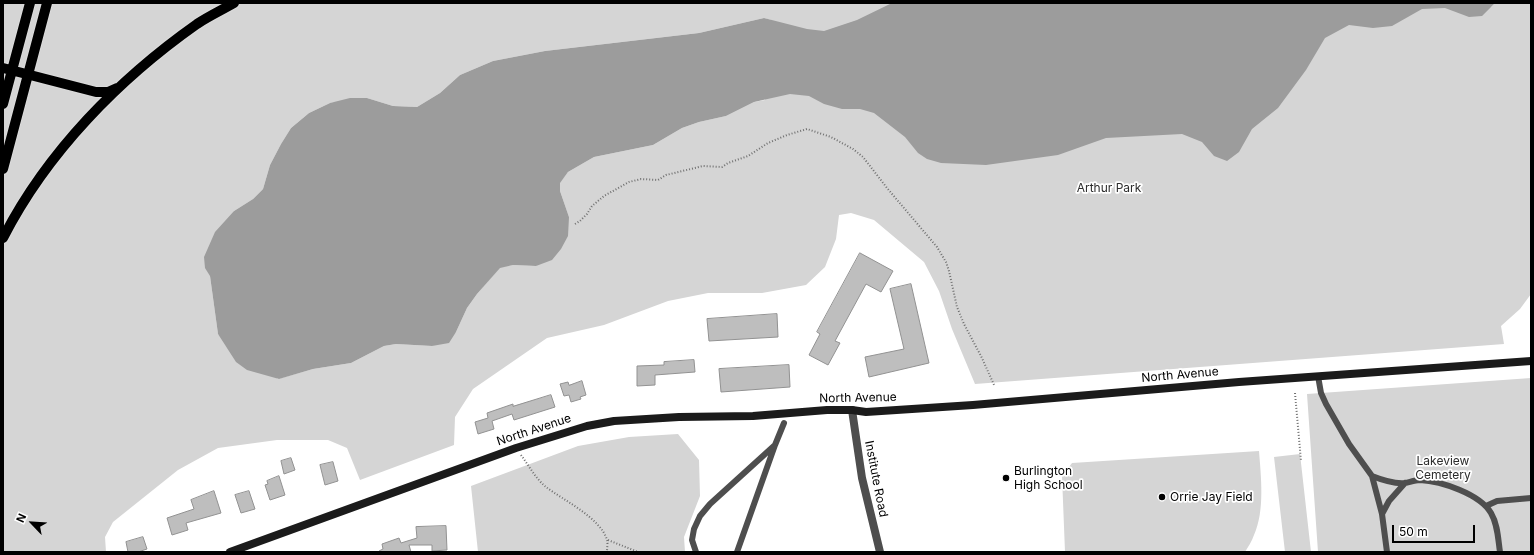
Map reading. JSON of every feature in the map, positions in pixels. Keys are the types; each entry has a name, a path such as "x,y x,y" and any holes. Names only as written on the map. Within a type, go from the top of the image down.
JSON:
{"main road":[{"path":"3,104 7,69 30,3"},
{"path":"3,169 47,3"},
{"path":"3,238 29,193 58,152 92,114 126,82 198,24 234,3"},
{"path":"7,69 96,92 108,92 126,82"},
{"name":"North Avenue","path":"230,552 516,448 587,426 614,421 679,417 753,416 827,410 852,410 866,412 1318,376 1531,361"}],"street":[{"name":"Institute Road","path":"852,410 862,478 880,552"}],"lane":[{"path":"1318,376 1321,393 1326,404 1349,444 1372,476 1382,514 1388,552"},
{"path":"737,552 784,423"},
{"path":"696,552 692,540 694,529 700,516 715,500 775,445"},
{"path":"1372,476 1381,480 1405,483 1419,480 1430,481 1446,484 1466,493 1486,506 1491,513 1495,522 1500,552"},
{"path":"1382,514 1388,501 1405,483"},
{"path":"1486,506 1497,502 1531,498"}],"path":[{"path":"575,224 580,221 592,206 604,196 629,182 640,179 658,180 666,175 703,166 722,167 728,163 748,156 768,143 807,129 831,137 853,149 863,157 937,247 946,262 957,306 964,324 994,385"},
{"path":"1295,393 1301,461"},
{"path":"516,448 538,479 547,488 571,503 598,525 608,540 638,552"},
{"path":"607,552 608,540"}],"green space":[{"name":"Arthur Park","path":"3,3 1491,3 1491,7 1495,3 1531,3 1531,294 1520,309 1501,326 1504,344 975,384 952,329 939,291 924,262 874,220 851,213 839,215 836,239 825,267 806,285 762,293 708,293 668,301 604,325 547,338 473,389 455,417 454,445 360,480 347,448 328,440 277,440 218,448 178,470 113,522 105,537 106,552 3,552","holes":["764,18 771,20 765,100 754,102 726,116 699,122 682,128 653,145 594,157 568,172 560,182 560,191 569,217 536,266 513,265 500,267 467,308 456,332 432,346 396,344 384,346 351,363 313,369 278,379 218,334 210,276 234,211 253,199 263,189 270,165 281,144 291,128 309,113 330,103 367,98 393,106 417,107 440,93 460,75 493,61 545,51 699,33"]},
{"name":"Lakeview Cemetery","path":"1531,378 1531,552 1318,552 1307,394"},
{"path":"678,434 699,460 700,496 684,537 685,552 478,552 471,486 578,446 629,437"},
{"name":"Orrie Jay Field","path":"1259,451 1261,472 1260,515 1253,537 1245,552 1065,552 1062,476 1072,463"},
{"path":"1300,454 1311,552 1285,552 1274,457"}],"shaded area":[{"path":"892,3 1495,3 1482,16 1469,17 1445,8 1422,9 1392,26 1373,28 1349,25 1325,38 1306,70 1278,108 1252,129 1239,152 1227,161 1214,156 1202,142 1182,134 1106,138 1058,155 986,165 941,163 927,159 918,153 905,137 874,113 860,109 842,109 824,104 809,96 790,94 754,102 726,116 699,122 682,128 653,145 594,157 568,172 560,183 560,191 569,217 568,236 561,249 552,260 536,266 513,265 500,268 467,308 449,343 432,346 396,344 384,346 351,363 313,369 279,379 247,370 236,362 218,334 210,276 205,268 204,257 215,232 234,211 253,199 263,189 270,165 281,144 291,128 309,113 330,103 350,98 367,98 393,106 417,107 440,93 460,75 493,61 545,51 699,33 764,18 807,29 824,31 857,20"}],"building":[{"path":"860,253 893,271 881,292 866,284 835,341 840,343 828,365 809,355 820,334 817,332"},
{"path":"911,284 929,363 869,377 865,357 904,349 890,289"},
{"path":"777,314 778,337 709,341 707,319"},
{"path":"694,360 695,372 655,375 655,385 637,386 637,366 664,365 664,362"},
{"path":"789,365 790,387 721,392 719,369"},
{"path":"582,381 586,395 580,397 581,399 571,402 569,395 564,396 560,384 568,382 569,385"},
{"path":"551,395 555,407 514,420 512,414 492,421 494,429 478,434 475,422 488,418 487,413 513,404 513,406"},
{"path":"291,458 295,470 284,474 281,461"},
{"path":"333,462 338,481 325,485 320,465"},
{"path":"279,476 285,495 270,500 265,485 268,484 267,481"},
{"path":"214,491 221,513 186,523 188,530 172,535 167,518 194,509 191,500"},
{"path":"249,491 255,509 241,513 235,495"},
{"path":"446,526 447,550 432,551 432,545 409,545 411,552 379,552 383,549 382,544 399,538 401,543 417,538 416,527"},
{"path":"143,537 147,549 138,552 128,552 126,542"}],"place":[{"name":"Burlington High School","path":"1006,478"},
{"name":"Orrie Jay Field","path":"1162,497"}]}
